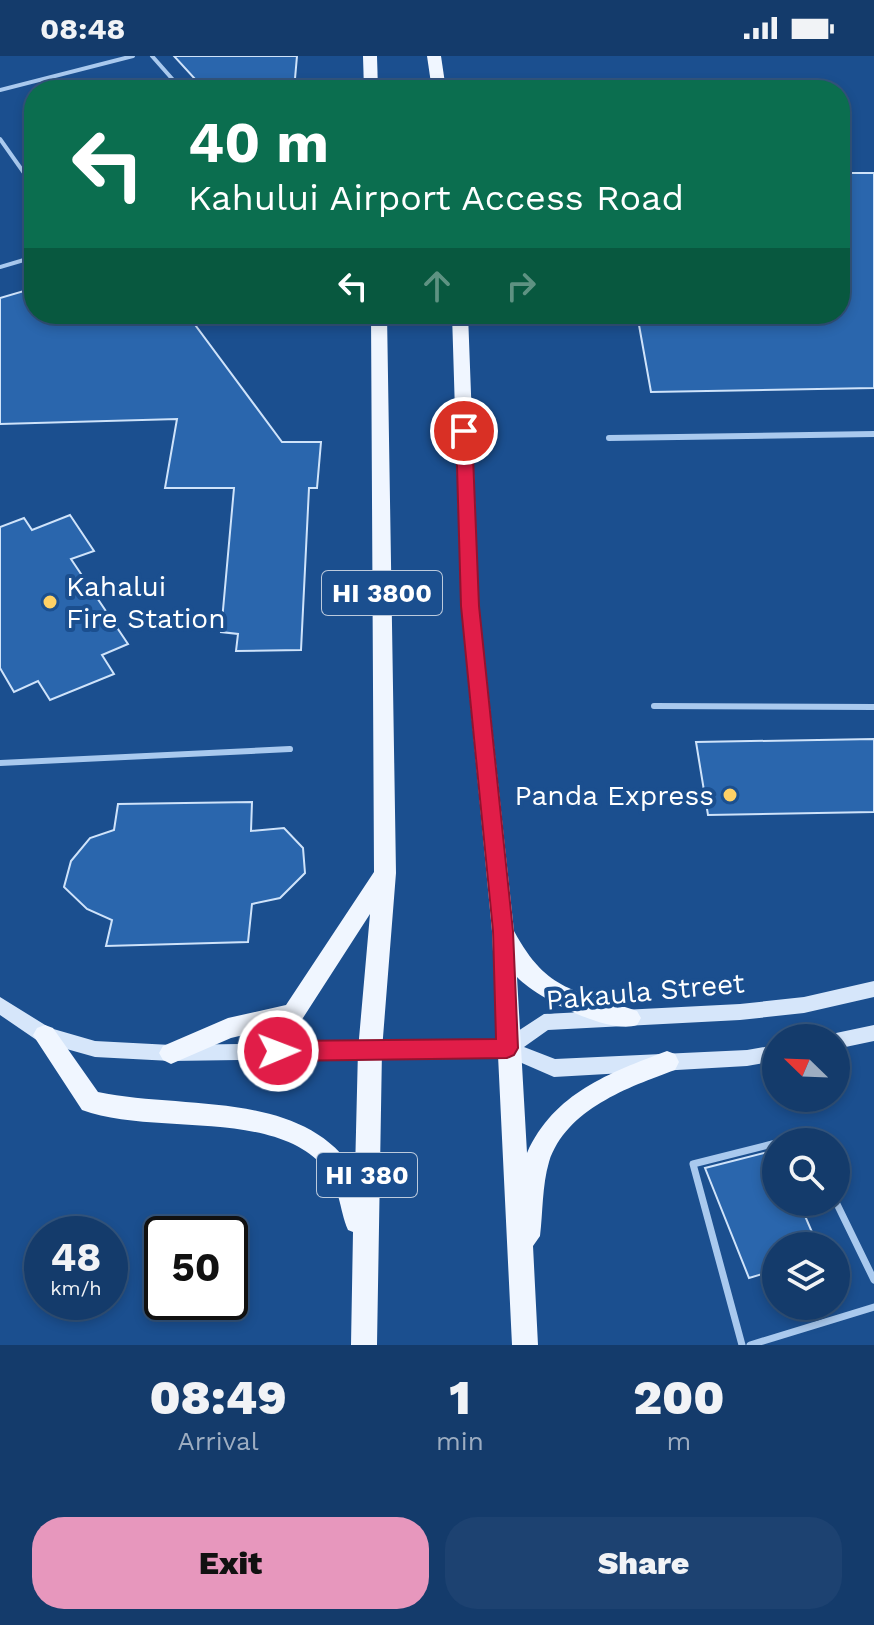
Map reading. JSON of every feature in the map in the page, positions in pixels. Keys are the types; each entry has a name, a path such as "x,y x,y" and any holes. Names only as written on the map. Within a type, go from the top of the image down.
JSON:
{"main road":[{"path":"370,56 371,80"},
{"path":"434,56 438,80"},
{"name":"HI 3800","path":"370,1050 385,873 379,324"},
{"name":"HI 3800","path":"460,324 470,606 503,931 507,1048"},
{"path":"171,1053 228,1028 293,1014 385,873"},
{"path":"503,931 526,971 586,1006 629,1018"},
{"path":"45,1035 91,1102 148,1113 264,1122 301,1135 322,1147 344,1175 356,1206 364,1300"},
{"path":"507,1048 525,1345"},
{"name":"HI 380","path":"364,1345 370,1050"},
{"path":"521,1280 538,1158 550,1136 592,1092 667,1062"}],"street":[{"name":"Pakaula Street","path":"507,1048 544,1022 804,1005 874,989"},
{"path":"0,1005 45,1035 95,1049 171,1053 507,1048 554,1068 762,1055"},
{"path":"850,1039 873,1035"}],"lane":[{"path":"39,80 133,56"},
{"path":"152,56 173,80"},
{"path":"0,90 24,84"},
{"path":"0,139 24,173"},
{"path":"0,267 24,260"},
{"path":"609,438 874,434"},
{"path":"654,706 874,707"},
{"path":"0,763 290,749"},
{"path":"742,1345 693,1164 762,1146"},
{"path":"843,1216 874,1280"},
{"path":"750,1345 874,1307"}],"building":[{"path":"174,56 297,56 295,80 196,80"},
{"path":"850,173 874,173 874,388 651,392 639,324 850,324"},
{"path":"24,291 24,324 194,324 282,442 321,442 317,488 309,488 301,650 236,651 238,634 221,632 234,488 165,488 177,419 0,424 0,298"},
{"name":"Kahalui Fire Station","path":"70,515 94,551 71,559 128,644 102,655 114,674 50,700 38,681 14,692 0,668 0,527 24,518 32,530"},
{"path":"874,739 874,812 708,815 696,742"},
{"path":"252,802 251,831 284,828 303,848 305,873 280,898 252,904 248,942 106,946 112,920 87,909 64,887 71,861 90,838 114,830 118,804"},
{"path":"762,1154 762,1216 805,1216 812,1232 762,1232 762,1274 749,1278 705,1168"}],"place":[{"name":"Kahalui Fire Station","path":"50,602"},
{"name":"Panda Express","path":"730,795"}],"route":[{"path":"278,1051 507,1048 503,931 470,606 464,431"}]}
